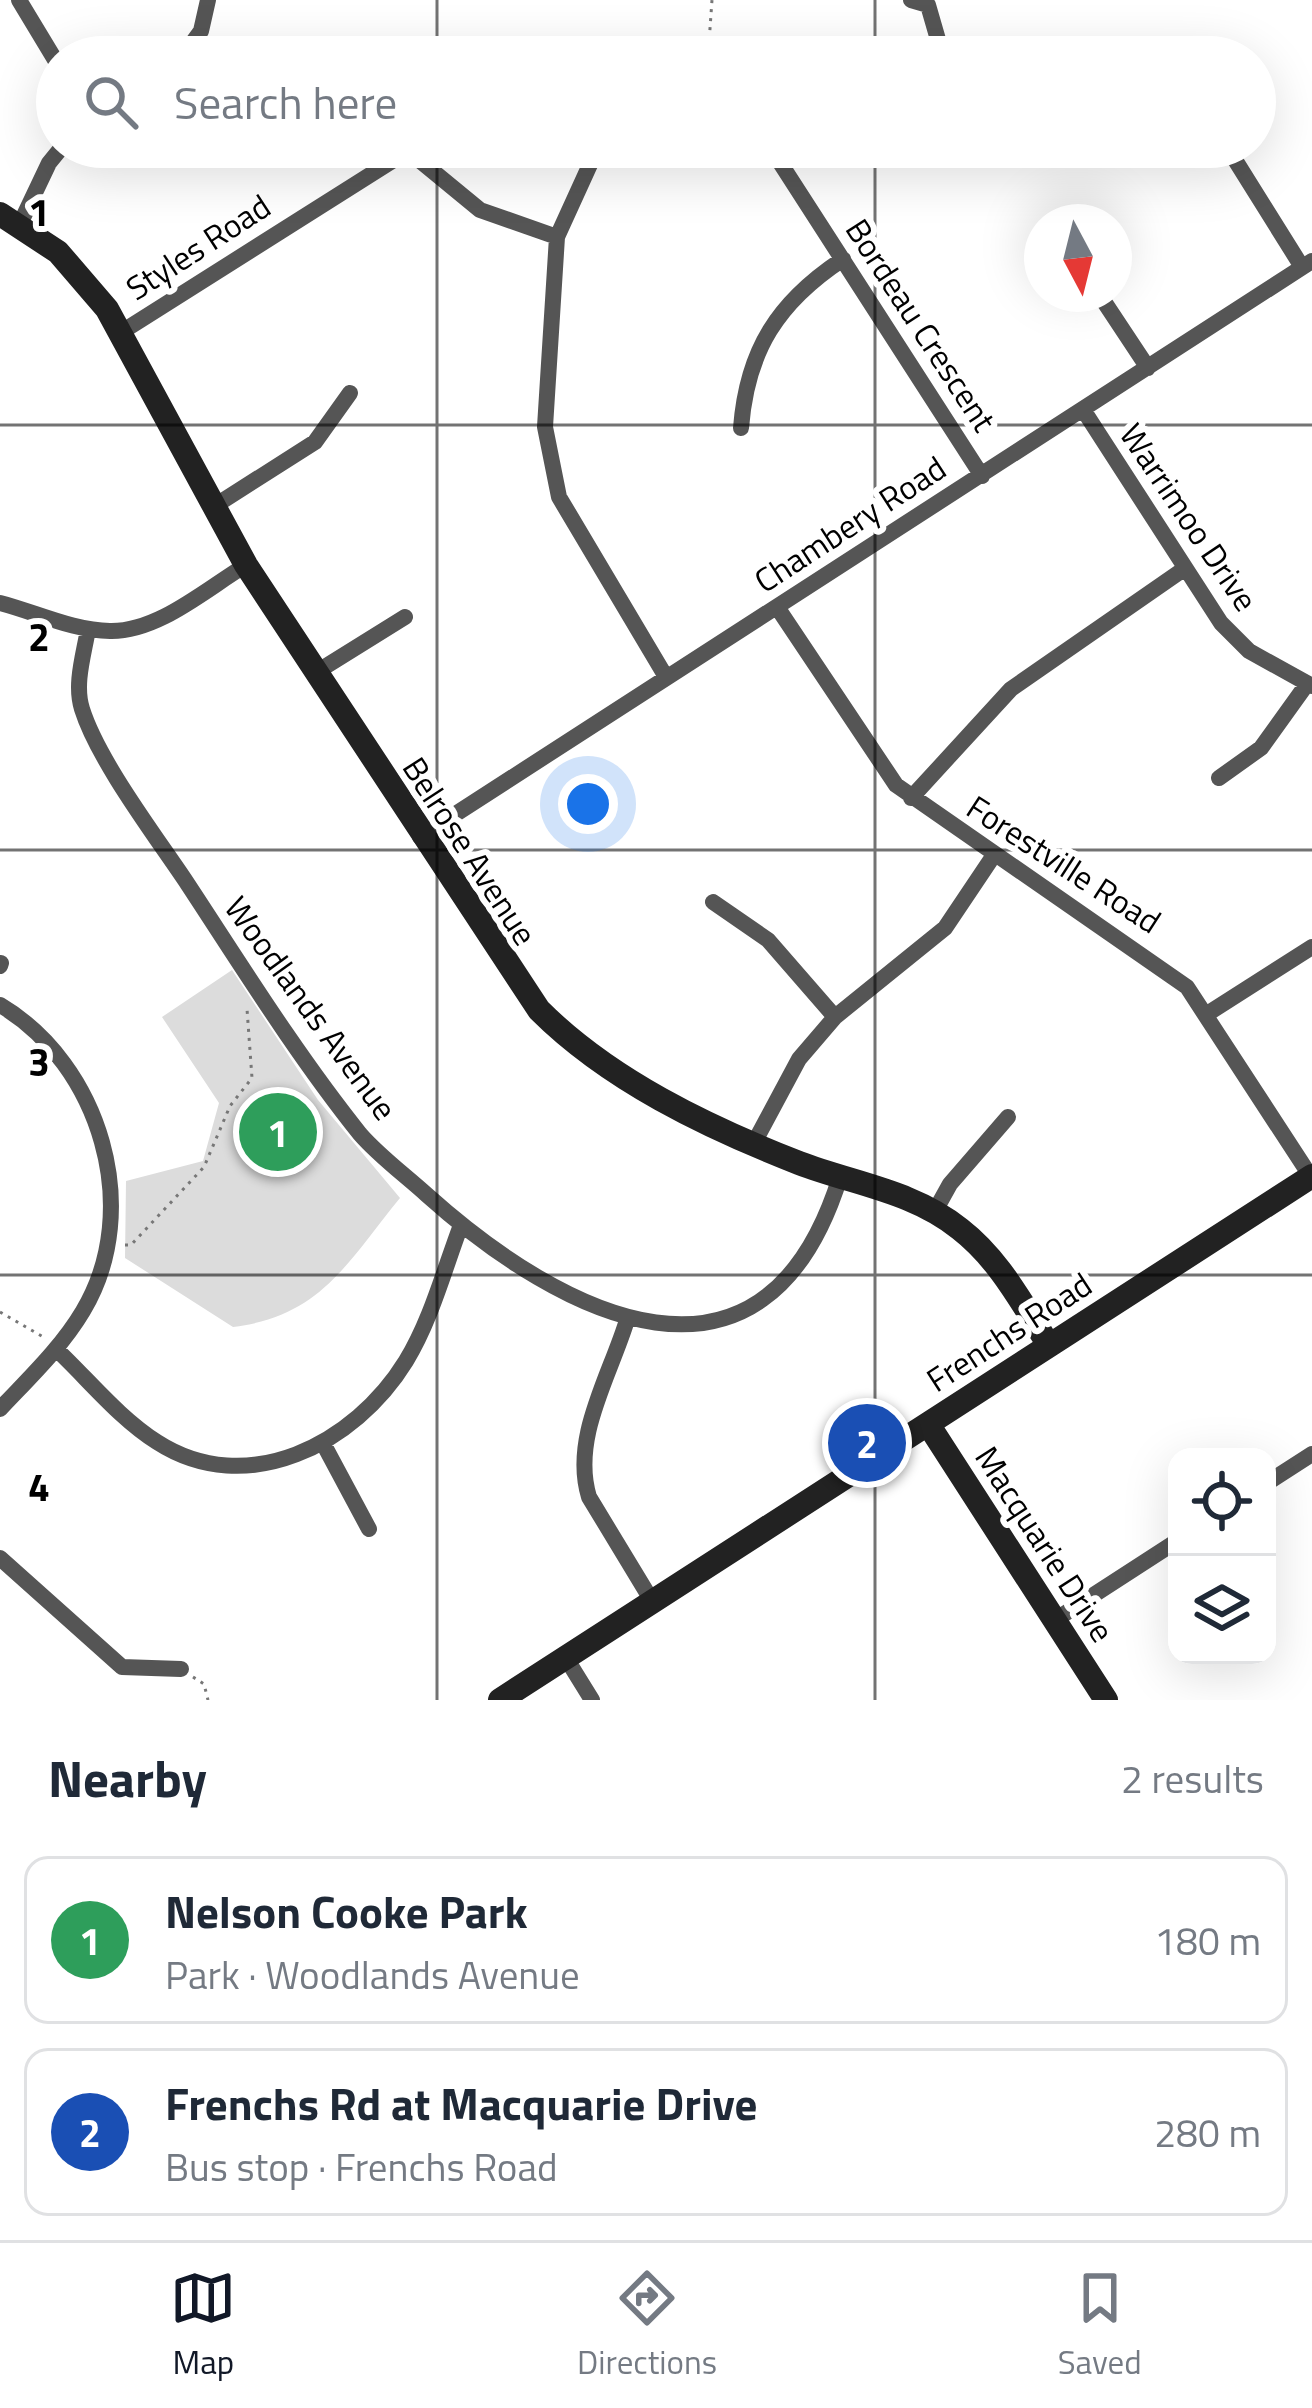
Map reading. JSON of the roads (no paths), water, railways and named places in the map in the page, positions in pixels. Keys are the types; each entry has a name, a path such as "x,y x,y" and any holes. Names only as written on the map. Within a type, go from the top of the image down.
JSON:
{"street":[{"path":"19,0 41,36"},
{"path":"198,36 208,0"},
{"path":"928,2 937,36"},
{"path":"10,219 46,168"},
{"name":"Styles Road","path":"120,333 381,168"},
{"name":"Styles Road","path":"429,168 481,210 557,237"},
{"path":"588,168 557,237 545,397 550,465 578,532 666,676"},
{"name":"Bordeau Crescent","path":"784,168 982,476"},
{"path":"1241,168 1307,264"},
{"name":"Belrose Avenue","path":"10,219 76,269 120,333 246,566 516,982 565,1036 635,1084 754,1143 935,1211 1000,1268 1049,1345"},
{"path":"741,428 750,368 773,319 788,300 843,259"},
{"name":"Chambery Road","path":"420,836 1307,264"},
{"path":"1111,312 1148,368"},
{"path":"213,507 315,442 350,393"},
{"name":"Warrimoo Drive","path":"1084,411 1234,639 1310,685"},
{"path":"0,603 88,628 142,627 246,566"},
{"path":"911,798 1011,689 1184,569"},
{"name":"Forestville Road","path":"777,607 883,768 911,798 1170,970 1207,1014 1311,1176"},
{"path":"315,673 405,617"},
{"name":"Woodlands Avenue","path":"88,628 79,689 82,712 137,808 254,986 363,1137 461,1226 516,1265 627,1320 677,1327 706,1323 761,1299 806,1254 840,1178"},
{"path":"1219,778 1261,748 1310,685"},
{"path":"754,1143 799,1058 835,1017 945,928 994,855"},
{"path":"713,902 769,940 835,1017"},
{"path":"1207,1014 1312,947"},
{"path":"0,1005 62,1060 95,1116 110,1177 106,1243 83,1311 56,1349 0,1409"},
{"path":"935,1211 950,1184 1007,1117"},
{"name":"Frenchs Road","path":"500,1700 1311,1176"},
{"path":"56,1349 156,1441 203,1462 255,1466 324,1444 378,1397 404,1364 461,1226"},
{"path":"627,1320 588,1432 583,1478 589,1497 652,1601"},
{"name":"Macquarie Drive","path":"928,1424 1106,1700"},
{"path":"324,1444 369,1529"},
{"path":"1276,1478 1312,1454"},
{"path":"1054,1620 1168,1547"},
{"path":"0,1558 122,1667 181,1669"},
{"path":"566,1658 592,1700"}],"place":[{"name":"Nelson Cooke Park","path":"278,1132"},
{"name":"Frenchs Rd at Macquarie Drive","path":"867,1443"}]}
